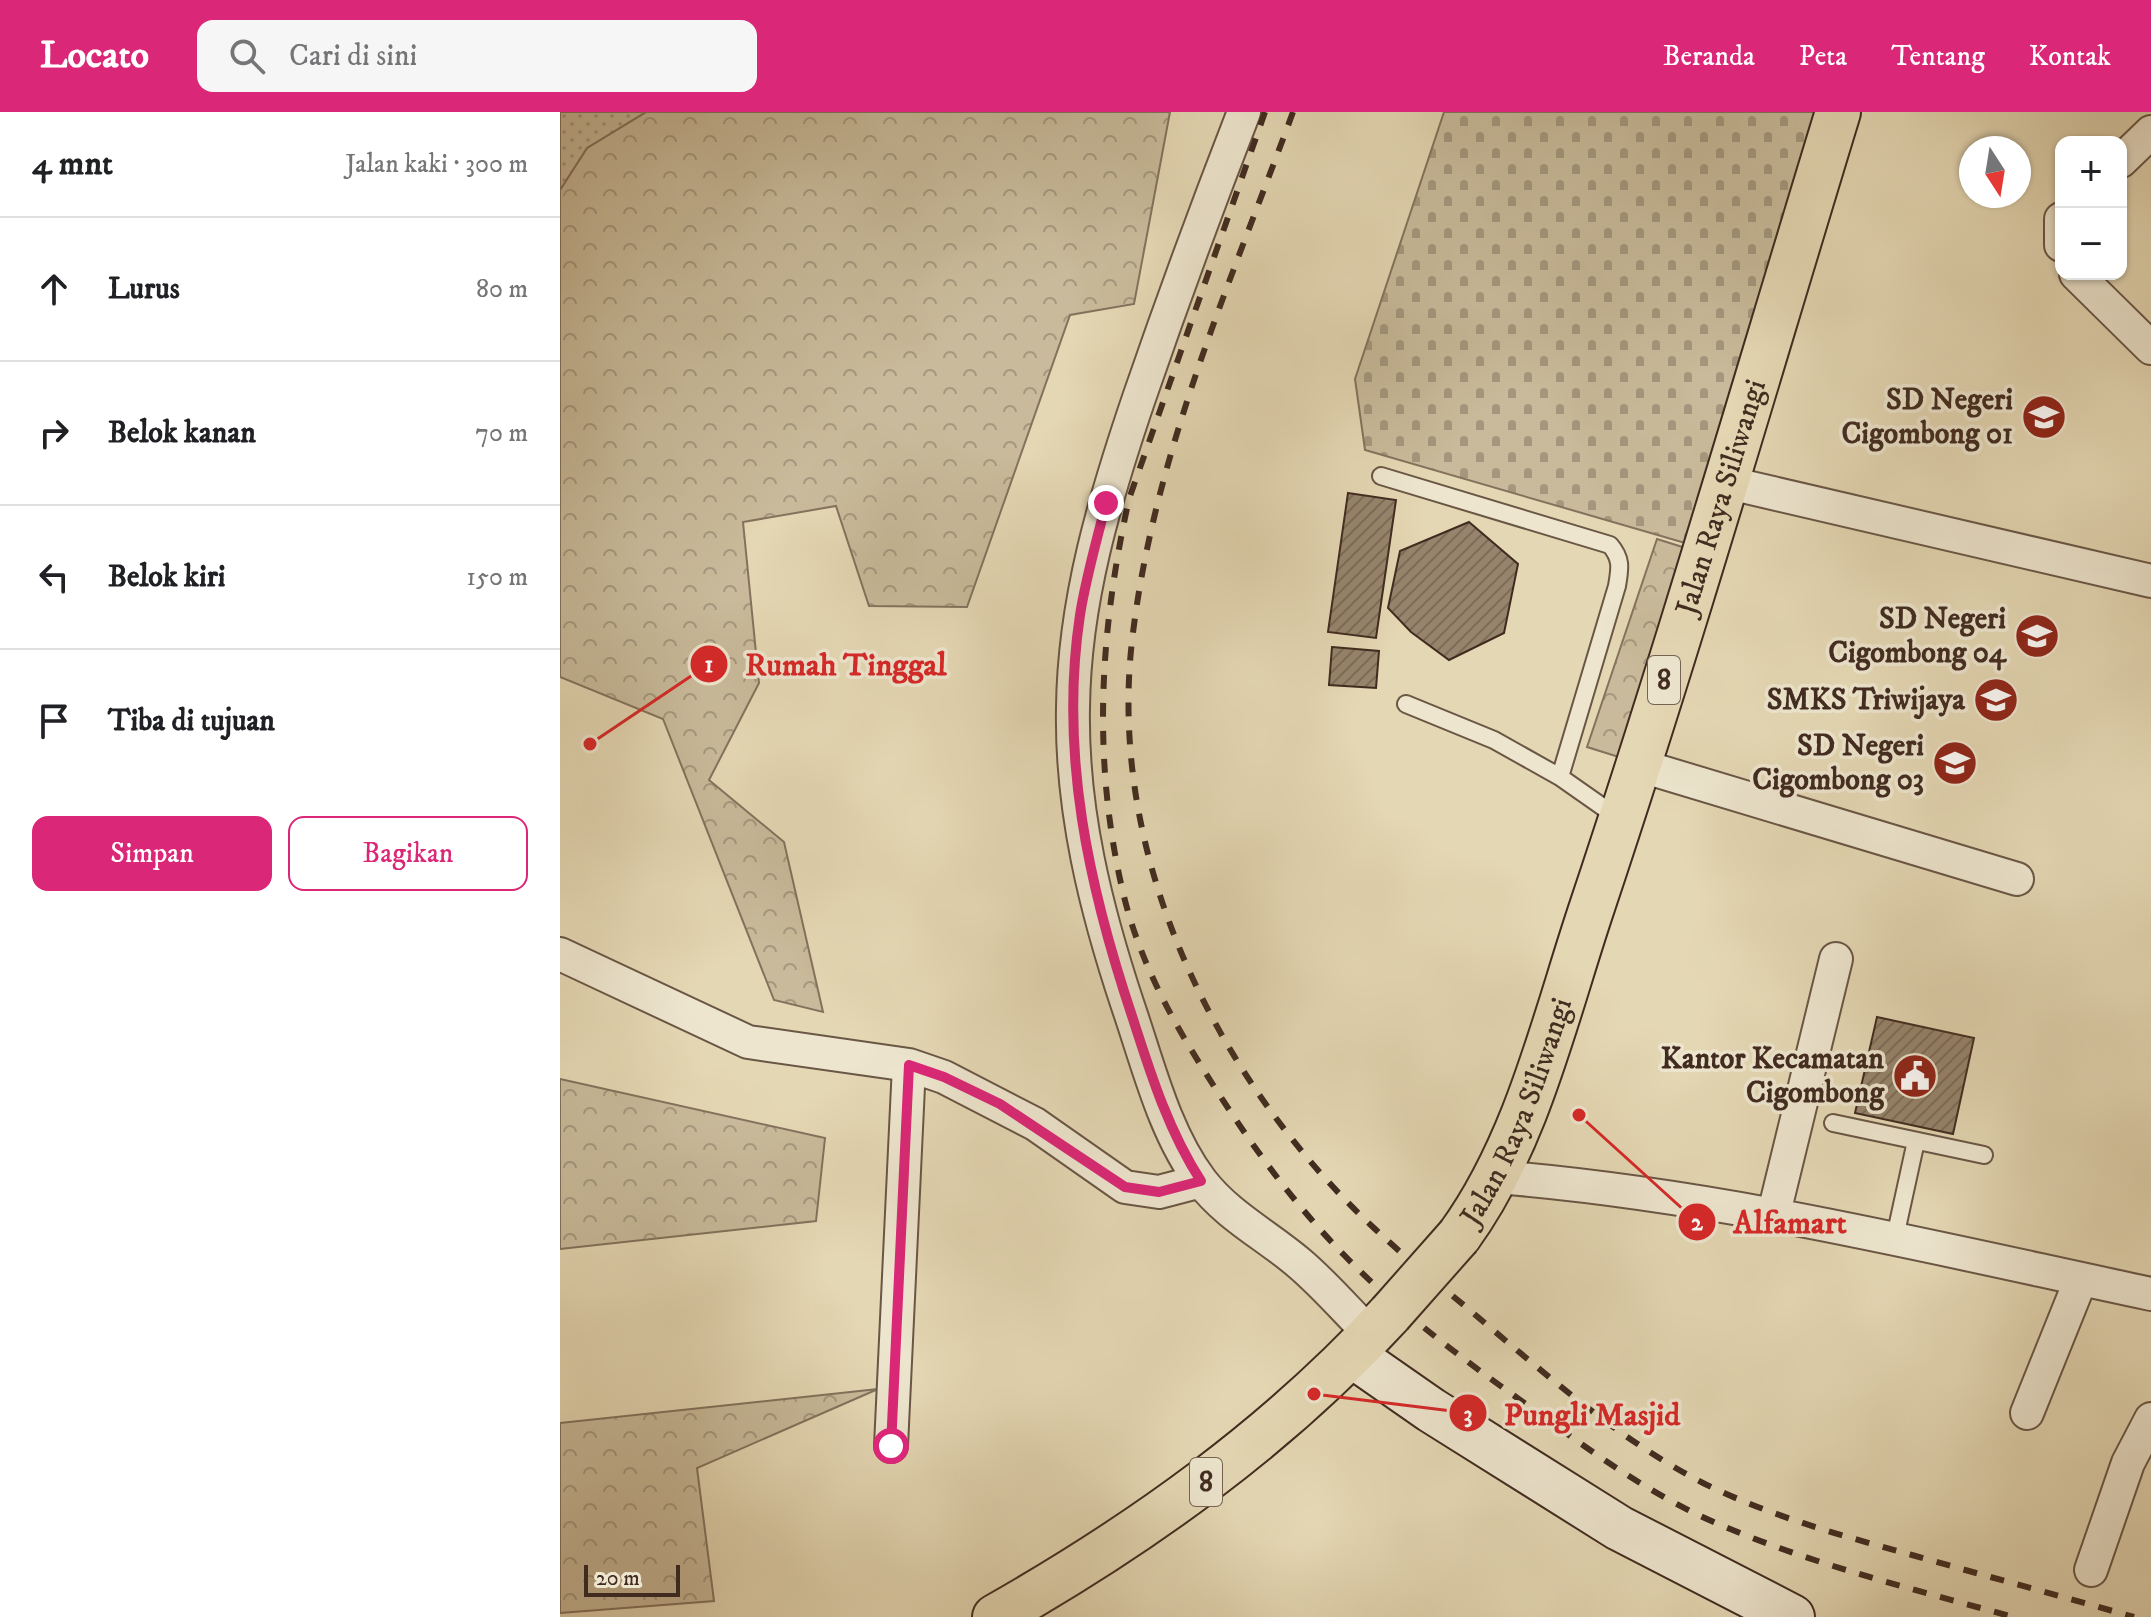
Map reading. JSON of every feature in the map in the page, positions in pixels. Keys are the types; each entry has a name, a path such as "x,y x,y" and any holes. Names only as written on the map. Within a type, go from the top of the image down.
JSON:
{"highway":[{"name":"Jalan Raya Siliwangi","path":"1371,1335 1459,1236 1497,1177 1531,1090 1622,819 1838,112"},
{"name":"8","path":"995,1617 1066,1577 1218,1474 1314,1394 1371,1335"}],"main road":[{"path":"1371,1335 1431,1410 1619,1528 1792,1617"}],"street":[{"path":"1244,112 1161,329 1121,450 1080,614 1073,709 1080,806 1092,884 1104,933 1164,1108 1201,1181 1241,1221 1298,1263 1371,1335"},
{"path":"2127,155 2151,132"},
{"path":"2082,280 2151,348"},
{"path":"1725,482 2151,581"},
{"path":"1638,765 2017,879"},
{"path":"560,954 748,1042 909,1065 944,1077 1000,1104 1125,1187 1159,1192 1201,1181"},
{"path":"1774,1213 1836,959"},
{"path":"891,1446 909,1065"},
{"path":"1497,1177 1626,1190 1774,1213 2151,1294"},
{"path":"2027,1413 2081,1279"},
{"path":"2091,1570 2128,1463 2151,1419"}],"lane":[{"path":"1381,476 1610,545 1618,555 1621,567 1617,586 1560,777"},
{"path":"1406,704 1494,740 1560,777 1622,819"},
{"path":"1833,1123 1984,1155"},
{"path":"1895,1237 1916,1141"}],"green space":[{"path":"560,112 646,112 587,148 560,190"},
{"path":"646,112 1170,112 1134,304 1070,315 967,607 869,606 836,506 743,522 759,683 709,780 784,842 823,1012 774,1000 663,719 560,677 560,190 587,148"},
{"path":"1444,112 1831,112 1692,545 1365,450 1355,379"},
{"path":"1657,539 1692,550 1622,758 1587,747"},
{"path":"560,1079 825,1138 816,1221 560,1249"},
{"path":"878,1389 697,1468 714,1601 560,1613 560,1423"}],"building":[{"path":"1348,493 1396,500 1376,638 1328,632"},
{"path":"1469,522 1518,564 1504,633 1449,660 1411,632 1388,608 1400,551"},
{"path":"1332,647 1379,651 1376,688 1329,685"},
{"name":"Kantor Kecamatan Cigombong","path":"1877,1017 1974,1038 1953,1134 1855,1113"}],"railway":[{"path":"1265,112 1129,499 1111,597 1103,694 1103,742 1112,839 1135,934 1164,1001 1232,1115 1304,1211 1391,1300 1492,1380 1623,1472 1707,1519 1820,1562 2013,1617"},
{"path":"1293,112 1220,306 1176,438 1142,572 1132,641 1129,723 1137,804 1157,884 1185,962 1223,1036 1267,1106 1318,1171 1375,1229 1564,1389 1646,1450 1705,1484 1781,1516 2134,1617"}],"place":[{"name":"SD Negeri Cigombong 01","path":"2044,417"},
{"name":"SD Negeri Cigombong 04","path":"2037,636"},
{"name":"SMKS Triwijaya","path":"1996,700"},
{"name":"Rumah Tinggal","path":"590,744"},
{"name":"SD Negeri Cigombong 03","path":"1955,763"},
{"name":"Kantor Kecamatan Cigombong","path":"1915,1076"},
{"name":"Alfamart","path":"1579,1115"},
{"name":"Pungli Masjid","path":"1314,1394"}],"route":[{"path":"891,1446 909,1065 944,1077 1000,1104 1035,1124 1125,1187 1148,1193 1201,1181 1177,1139 1164,1108 1104,933 1092,884 1080,806 1073,709 1075,660 1080,614 1106,503"}]}
